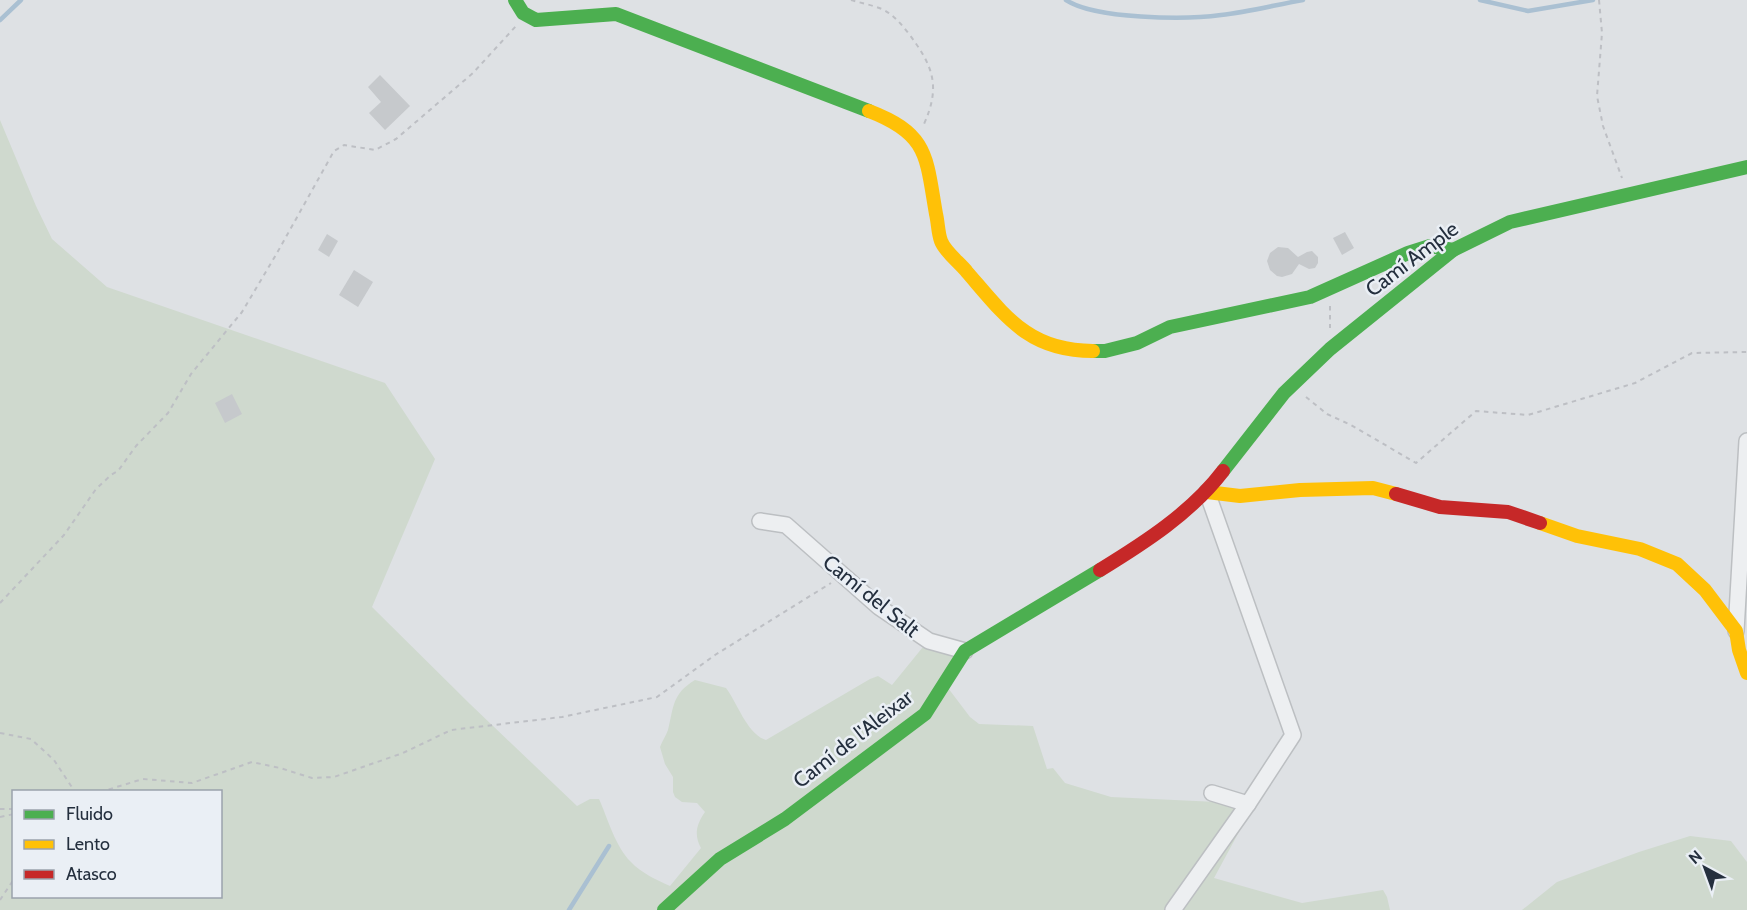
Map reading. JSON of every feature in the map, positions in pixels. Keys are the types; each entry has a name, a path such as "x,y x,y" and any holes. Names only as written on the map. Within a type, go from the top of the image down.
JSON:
{"street":[{"path":"515,0 525,15 536,20 616,14 889,119 913,137 926,157 941,242 1009,320 1034,338 1071,351 1105,351 1137,343 1170,327 1310,297 1408,253 1430,246 1453,250"},
{"name":"Camí Ample","path":"1207,492 1284,393 1330,349 1453,250 1510,222 1747,167"},
{"path":"1747,441 1736,631 1739,650 1747,673"},
{"path":"1173,910 1248,804 1293,735 1207,492 1240,496 1300,490 1373,488 1440,507 1508,512 1577,536 1640,549 1677,564 1705,590 1736,631"},
{"name":"Camí de l'Aleixar","path":"664,910 720,859 785,819 925,714 965,651 1118,559 1163,528 1207,492"},
{"name":"Camí del Salt","path":"765,516 786,525 879,607 929,641 965,651"},
{"path":"1212,793 1248,804"}],"path":[{"path":"851,0 883,10 896,18 925,55 933,81 933,104 921,130 913,137"},
{"path":"1599,0 1602,33 1597,96 1603,126 1628,195"},
{"path":"0,603 64,535 96,489 118,471 136,446 168,413 191,374 242,312 334,151 344,145 375,150 396,139 473,73 525,15"},
{"path":"1330,288 1330,349"},
{"path":"1301,394 1327,414 1351,425 1416,464 1476,411 1528,415 1635,383 1692,353 1747,352"},
{"path":"107,790 143,779 192,783 252,762 312,778 334,777 403,753 450,730 562,717 657,697 715,655 815,593 836,581 849,580"},
{"path":"0,733 31,739 54,760 74,790"},
{"path":"0,900 12,882"}],"shaded area":[{"path":"0,120 52,239 107,287 385,383 435,459 372,607 577,806 590,799 599,799 612,832 625,856 649,876 670,886 701,848 697,839 697,830 705,812 697,803 682,802 675,797 673,777 665,764 660,747 668,730 675,701 687,685 695,680 726,688 753,732 766,740 870,679 878,676 892,685 927,642 947,648 953,657 942,680 970,717 979,724 1033,726 1047,769 1053,768 1065,783 1111,797 1238,803 1253,806 1214,878 1302,903 1383,890 1390,910 0,910"},
{"path":"1690,836 1731,841 1747,862 1747,910 1522,910 1557,882"}],"building":[{"path":"380,75 410,106 385,130 369,113 381,102 368,87"},
{"path":"1345,232 1354,248 1342,255 1333,238"},
{"path":"327,234 338,241 329,257 318,250"},
{"path":"1278,247 1288,248 1298,257 1312,251 1318,257 1318,263 1315,268 1309,269 1299,264 1292,274 1277,276 1270,270 1267,261 1270,253"},
{"path":"354,270 373,282 358,307 339,295"},
{"path":"232,394 242,414 225,423 215,403"}],"waterway":[{"path":"0,20 21,0"},
{"path":"1066,0 1097,11 1164,17 1205,17 1303,0"},
{"path":"1480,0 1528,11 1593,0"},
{"path":"569,910 609,846"}],"traffic: fast":[{"path":"515,0 523,13 536,20 616,14 869,111"},
{"path":"1223,471 1284,393 1330,349 1453,250 1510,222 1747,167"},
{"path":"1093,351 1105,351 1137,343 1170,327 1310,297 1408,253 1430,246 1453,250"},
{"path":"664,910 720,859 785,819 925,714 965,651 1100,570"}],"traffic: slow":[{"path":"869,111 889,120 914,139 926,162 939,235 943,245 1007,317 1035,338 1052,345 1093,351"},
{"path":"1207,492 1240,496 1300,490 1373,488 1396,494"},
{"path":"1540,523 1577,536 1640,549 1677,564 1705,590 1736,631 1739,650 1747,673"}],"traffic: jam":[{"path":"1100,570 1182,514 1223,471"},
{"path":"1396,494 1440,507 1508,512 1540,523"}]}
